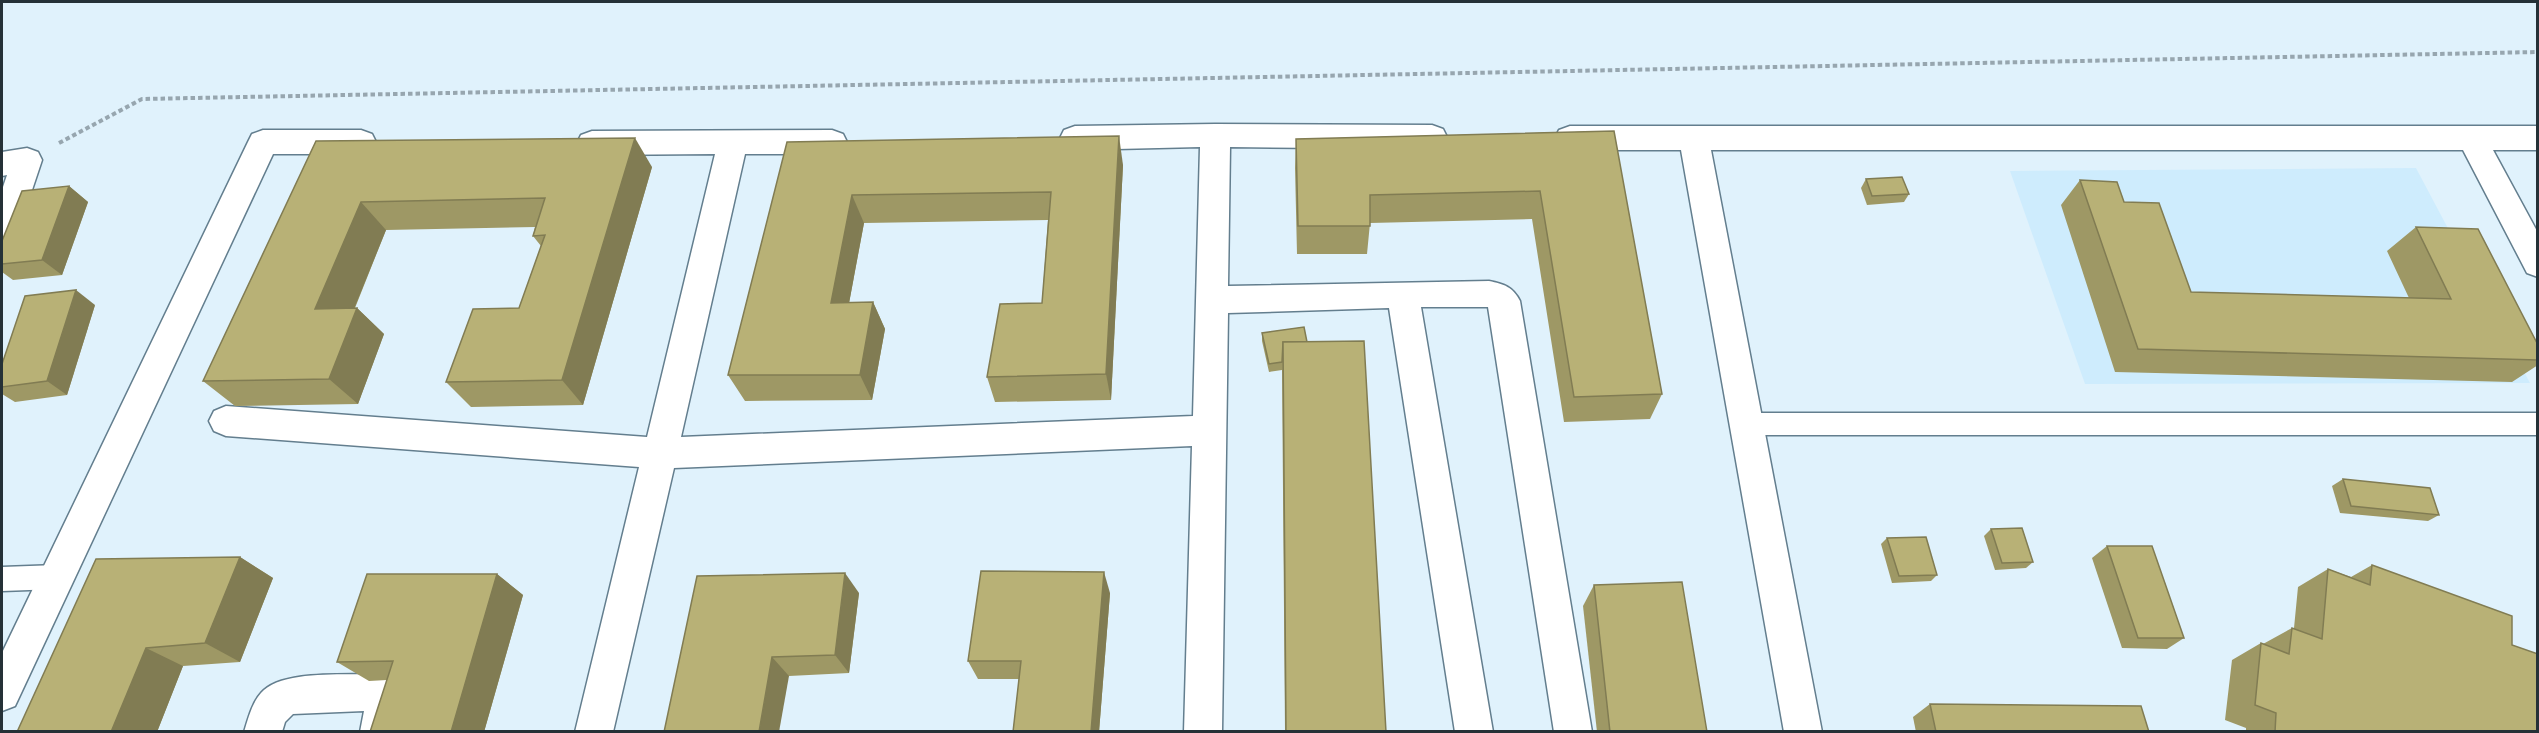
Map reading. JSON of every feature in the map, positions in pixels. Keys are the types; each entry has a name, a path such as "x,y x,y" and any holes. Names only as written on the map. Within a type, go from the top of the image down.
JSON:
{"street":[{"path":"1203,732 1215,135"},
{"path":"1051,138 1215,135 1454,137"},
{"path":"1538,138 2538,138"},
{"path":"2472,138 2538,264"},
{"path":"1694,139 1803,732"},
{"path":"569,143 862,141"},
{"path":"2,693 263,142 393,142"},
{"path":"594,732 733,143"},
{"path":"2,232 14,162"},
{"path":"1212,300 1403,294 1489,294 1504,301 1573,732"},
{"path":"1403,294 1474,732"},
{"path":"226,421 660,453 1209,430"},
{"path":"263,732 273,704 280,699 290,696 372,692 381,695 384,704 379,732"}],"lane":[{"path":"1747,424 2538,424"},
{"path":"2,579 57,577"}],"path":[{"path":"14,162 142,99 2538,52"}],"shaded area":[{"path":"2416,168 2530,383 2085,384 2010,171"}],"building":[{"path":"1614,131 1662,394 1574,397 1540,191 1370,195 1370,226 1298,226 1296,139"},
{"path":"1119,136 1106,374 987,377 1000,304 1042,303 1051,192 852,195 831,303 873,302 860,375 728,375 787,142"},
{"path":"635,138 562,380 446,382 473,309 519,308 545,235 533,236 545,198 361,202 315,309 357,308 329,379 203,381 316,141"},
{"path":"1902,177 1909,194 1872,196 1866,179"},
{"path":"2080,180 2117,182 2124,202 2159,203 2191,292 2451,299 2416,227 2478,229 2538,345 2538,360 2138,349"},
{"path":"69,186 42,260 2,264 2,241 22,191"},
{"path":"76,290 47,381 2,387 2,364 25,296"},
{"path":"1304,327 1307,342 1283,342 1282,362 1269,364 1262,333"},
{"path":"1364,341 1386,732 1286,732 1283,342"},
{"path":"2343,479 2430,488 2439,515 2351,506"},
{"path":"2022,528 2033,562 2002,563 1991,529"},
{"path":"1926,537 1937,575 1899,576 1887,538"},
{"path":"2107,546 2152,546 2184,638 2138,638"},
{"path":"240,557 205,643 146,648 111,732 17,732 96,559"},
{"path":"2372,565 2512,616 2512,645 2538,654 2538,732 2275,732 2276,713 2255,705 2261,643 2289,654 2292,628 2322,639 2328,569 2370,585"},
{"path":"981,571 1104,572 1091,732 1013,732 1021,661 968,661"},
{"path":"845,573 835,655 772,657 759,732 664,732 697,576"},
{"path":"367,574 497,574 451,732 370,732 393,661 337,662"},
{"path":"1682,582 1707,732 1610,732 1594,585"},
{"path":"1930,704 2141,706 2149,732 1936,732"}]}
